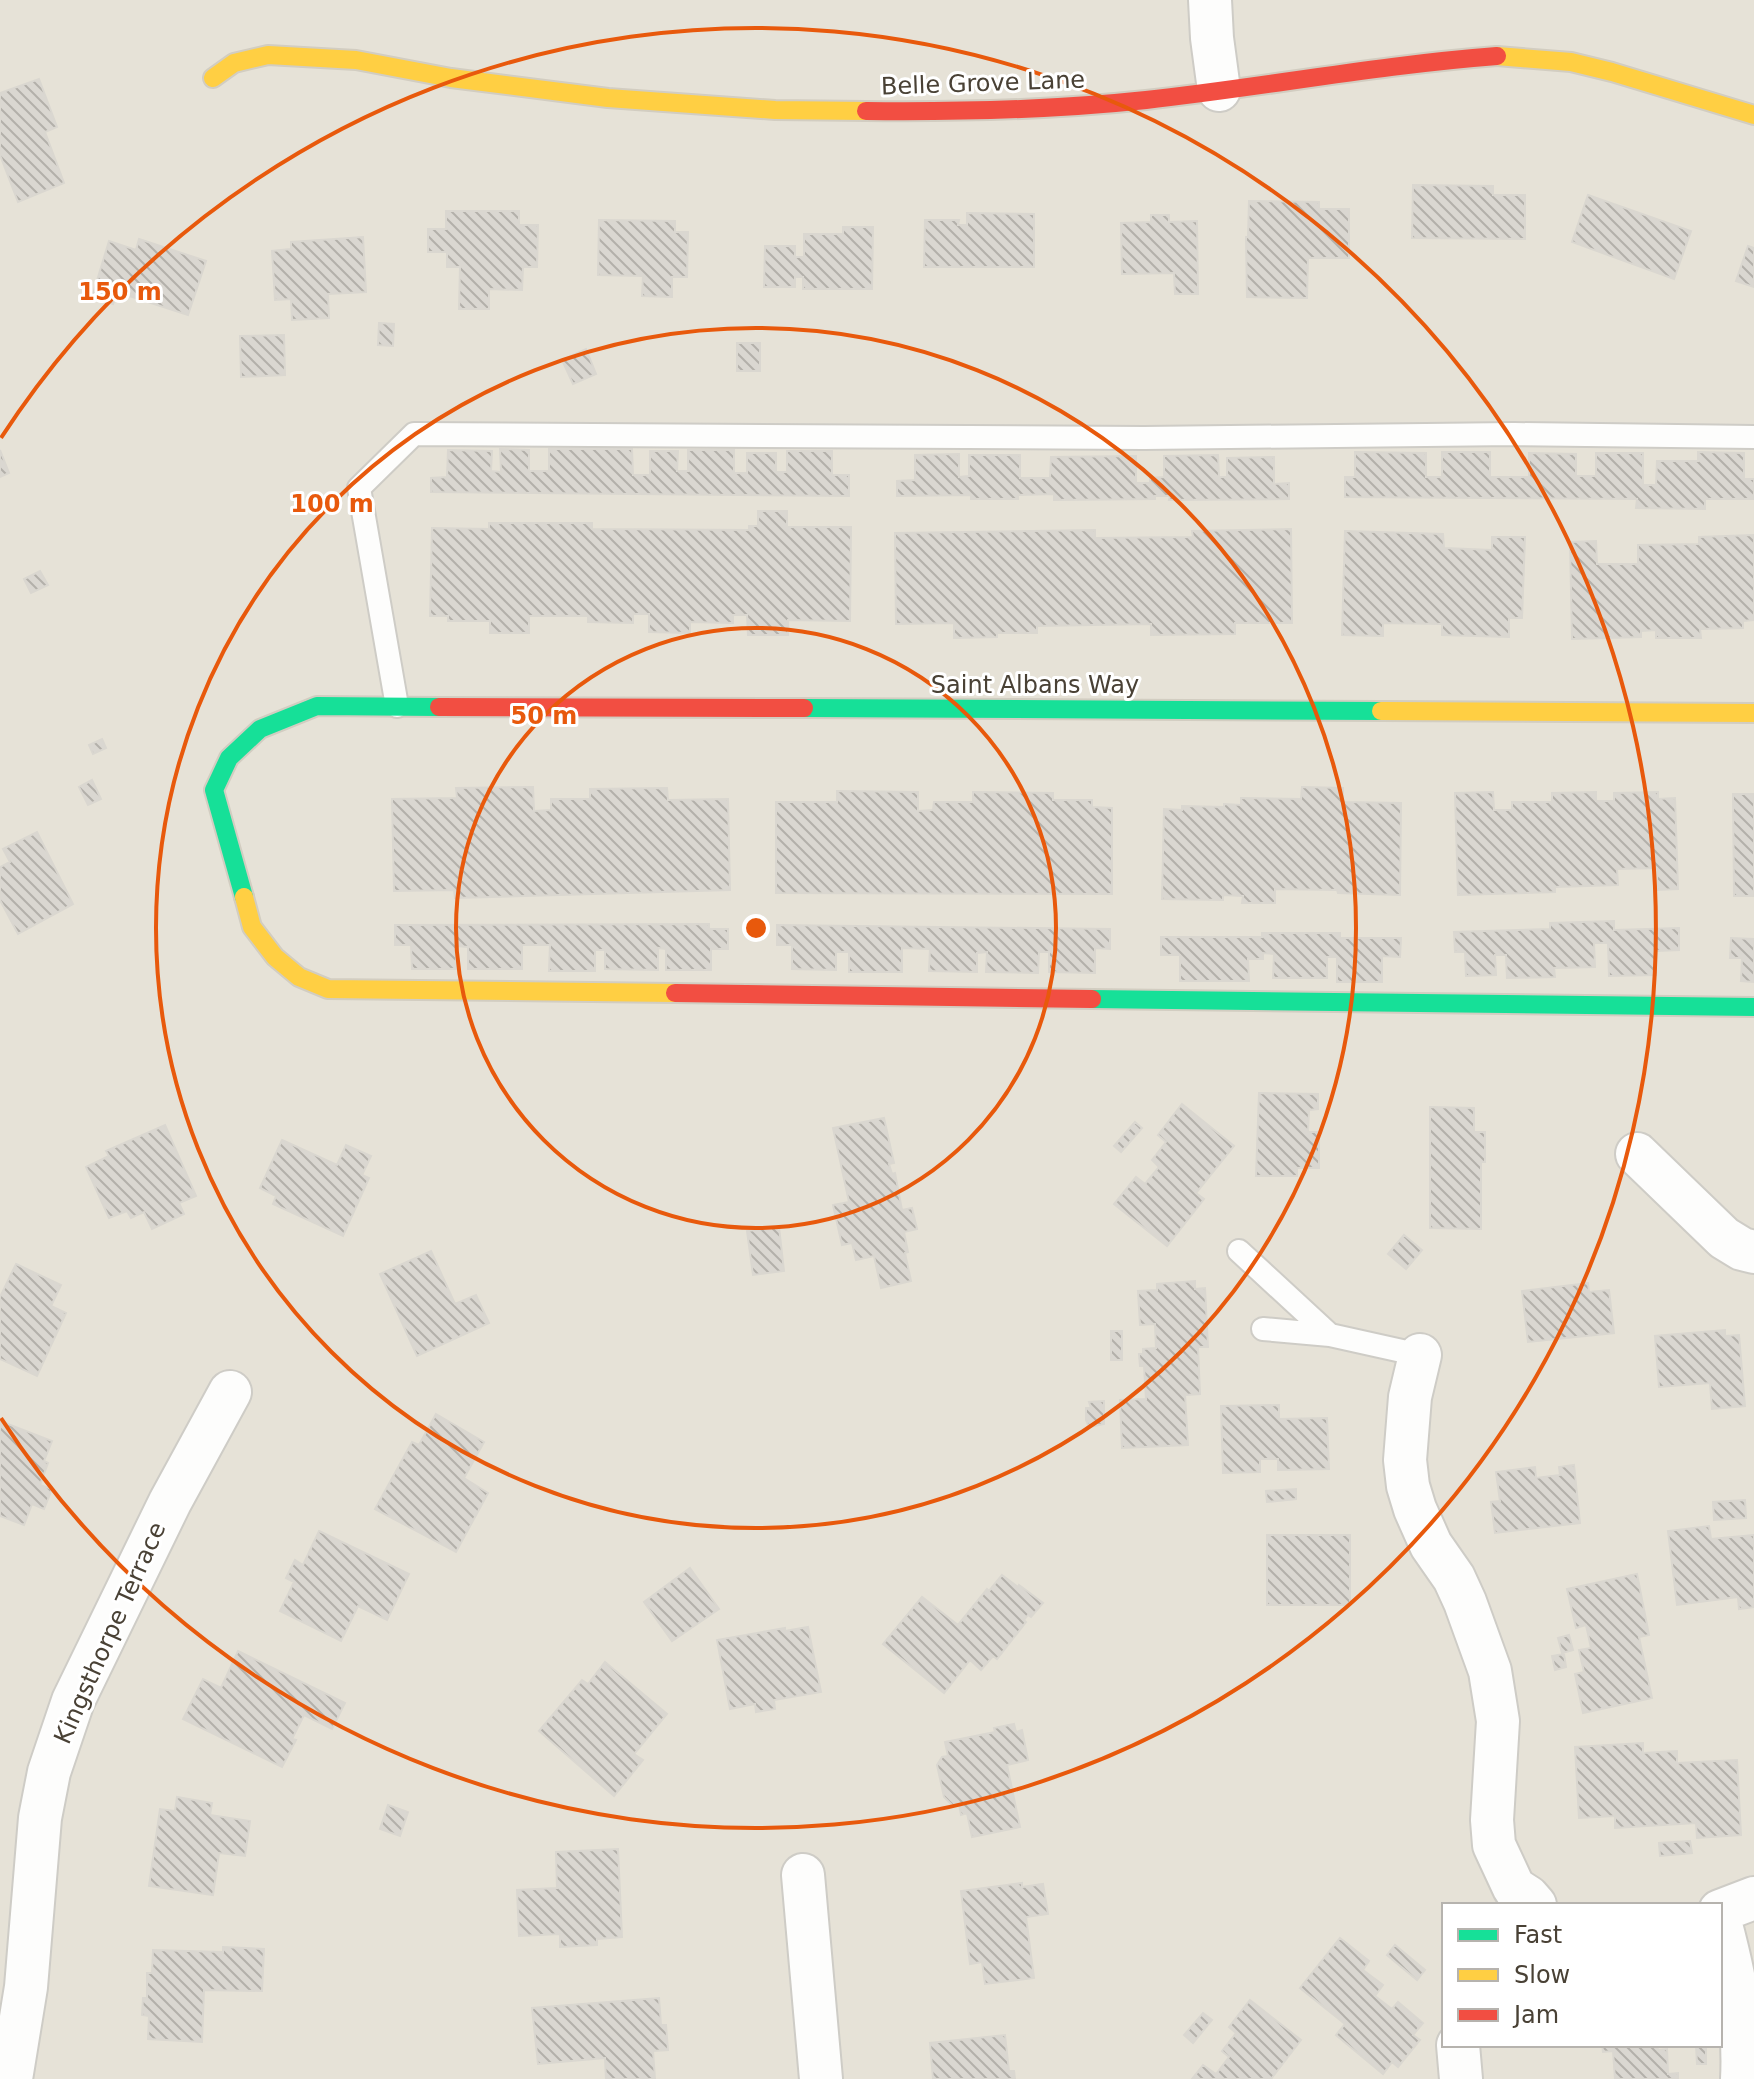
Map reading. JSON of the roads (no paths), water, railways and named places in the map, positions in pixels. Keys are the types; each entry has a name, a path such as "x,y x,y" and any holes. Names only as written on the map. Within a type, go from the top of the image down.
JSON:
{"street":[{"path":"1210,0 1219,90"},
{"name":"Belle Grove Lane","path":"213,78 234,63 268,55 356,60 451,78 608,98 775,110 934,112 1032,109 1145,100 1314,79 1361,70 1496,56 1571,62 1754,115"},
{"name":"Saint Albans Way","path":"1754,713 317,706 260,729 229,758 214,790 252,927 275,957 299,977 328,989 1754,1007"},
{"path":"1637,1154 1724,1238 1754,1252"},
{"path":"1420,1355 1410,1397 1405,1460 1408,1486 1431,1545 1454,1578 1465,1602 1490,1671 1498,1721 1492,1820 1494,1845 1514,1888 1528,1902"},
{"name":"Kingsthorpe Terrace","path":"11,2079 26,1987 40,1818 49,1772 73,1701 170,1502 230,1392"},
{"path":"803,1875 821,2079"},
{"path":"1722,1910 1754,1898"},
{"path":"1722,1928 1742,2024 1742,2079"},
{"path":"1458,2047 1461,2079"}],"lane":[{"path":"397,706 359,488 414,434 1128,438 1514,434 1754,437"},
{"path":"1239,1251 1330,1335"},
{"path":"1263,1329 1330,1335 1420,1355"}]}
